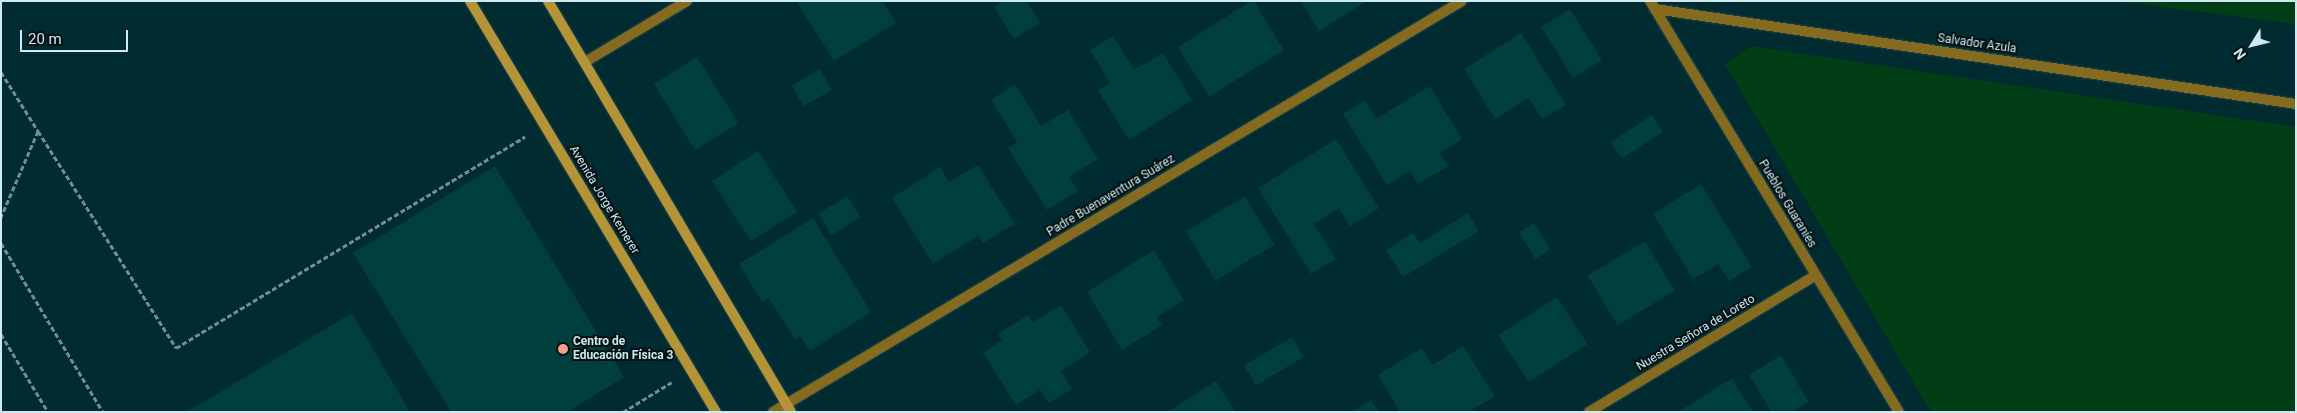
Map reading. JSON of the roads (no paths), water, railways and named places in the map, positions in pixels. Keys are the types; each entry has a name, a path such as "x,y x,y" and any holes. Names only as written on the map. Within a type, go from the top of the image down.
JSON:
{"main road":[{"name":"Avenida Jorge Kemerer","path":"470,1 716,412"},
{"path":"548,1 789,408"}],"street":[{"path":"585,62 687,1"},
{"name":"Padre Buenaventura Suárez","path":"774,412 789,408 1462,1"},
{"name":"Salvador Azula","path":"1652,5 2296,104"},
{"name":"Pueblos Guaraníes","path":"1652,5 1899,412"},
{"name":"Nuestra Señora de Loreto","path":"1589,412 1816,276"}],"place":[{"name":"Centro de Educación Física 3","path":"563,349"}]}
